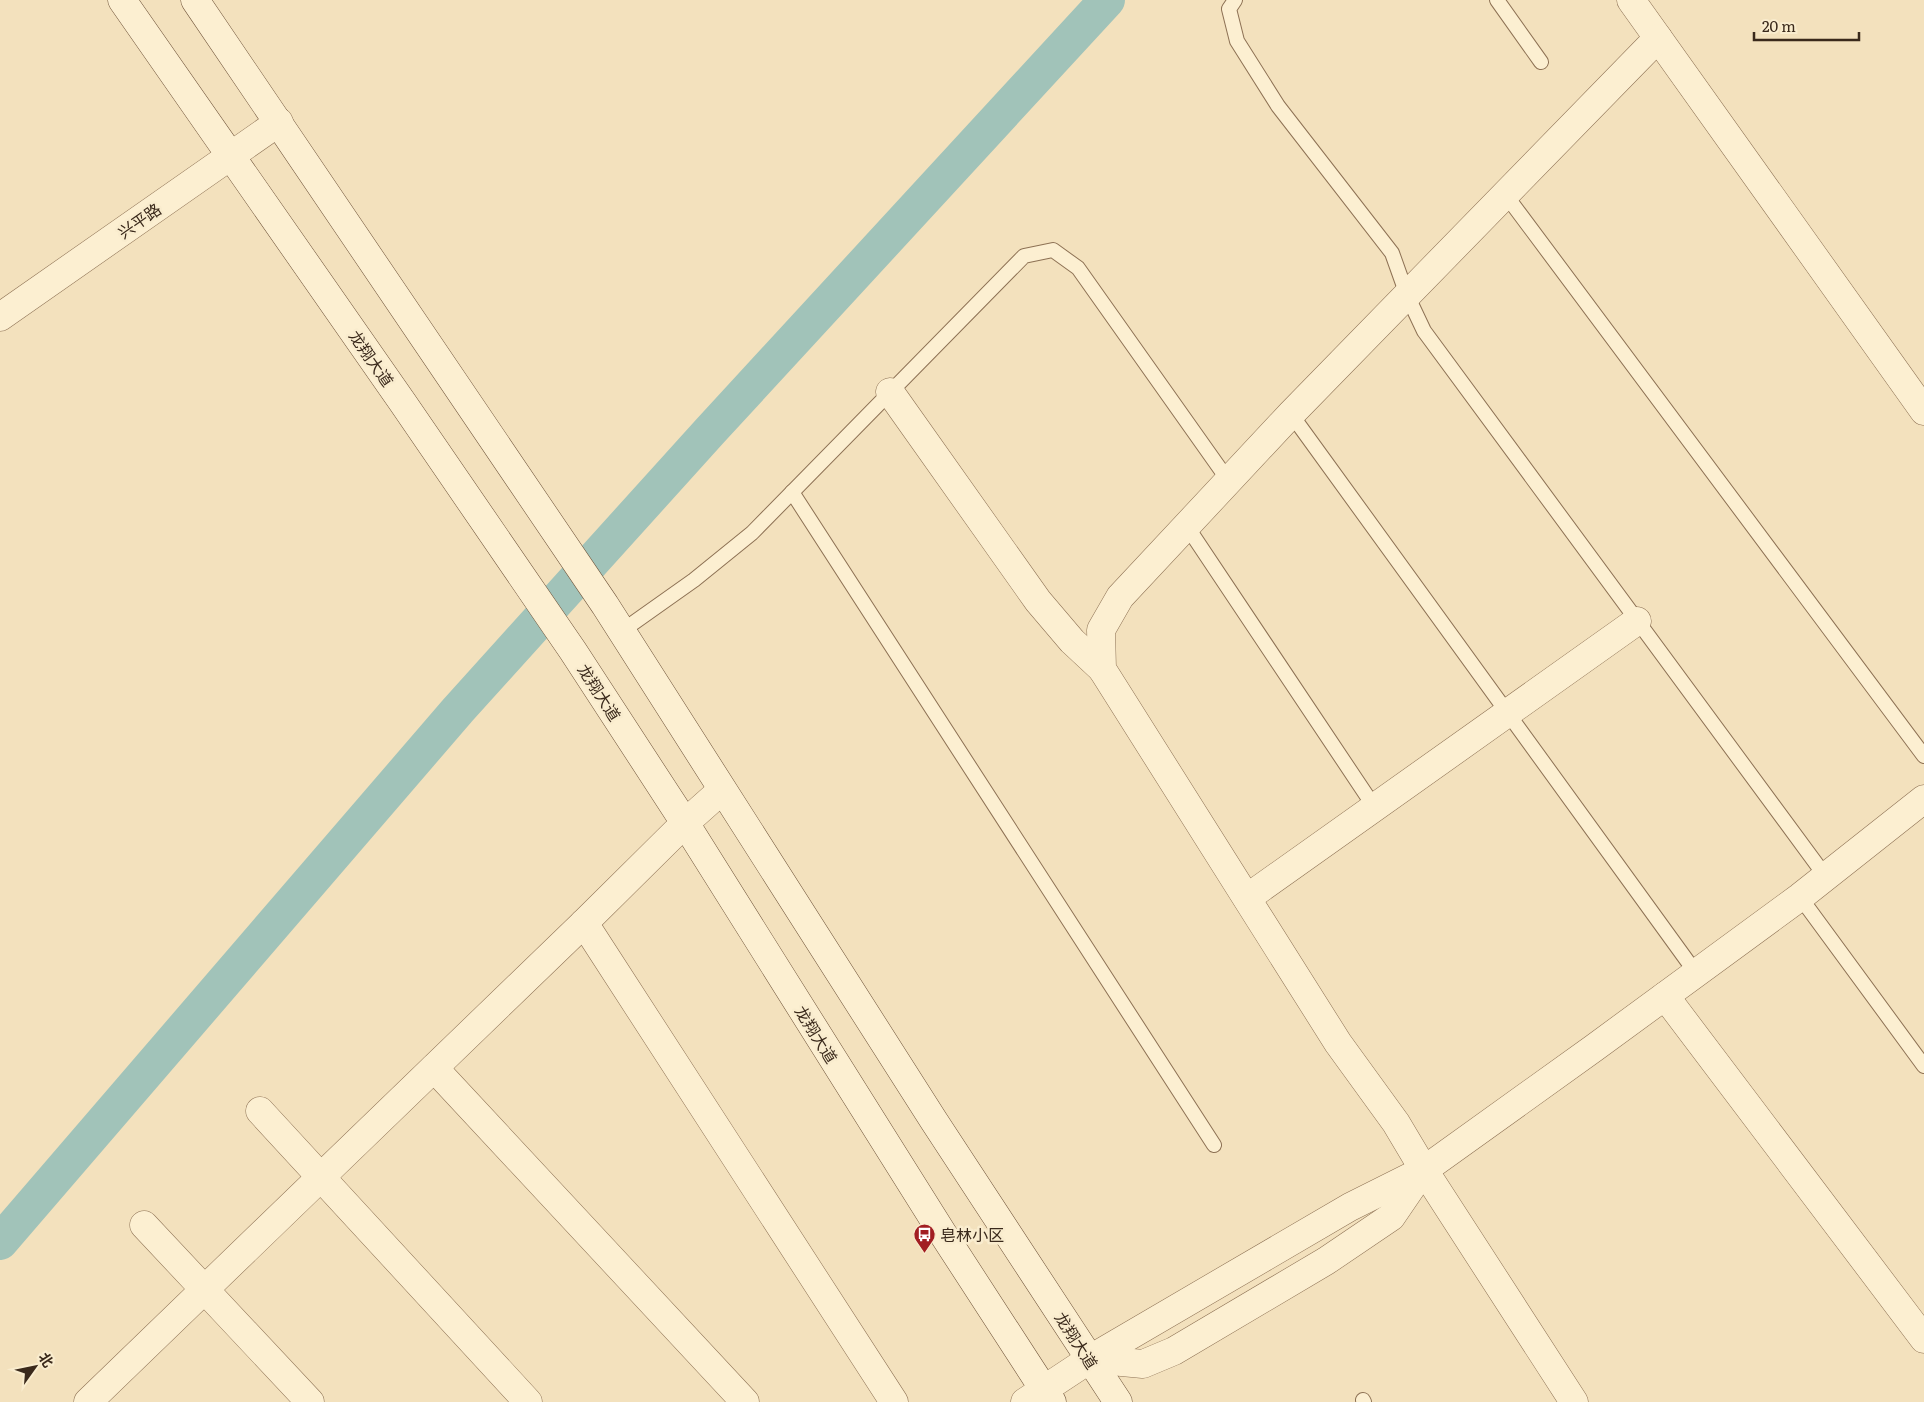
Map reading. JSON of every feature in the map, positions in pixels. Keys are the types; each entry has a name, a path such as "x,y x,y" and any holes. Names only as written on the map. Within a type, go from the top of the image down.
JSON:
{"street":[{"name":"龙翔大道","path":"122,0 403,402 573,651 685,823 932,1218 1040,1398"},
{"name":"龙翔大道","path":"195,0 605,605 722,790 1118,1402"},
{"path":"1631,0 1924,411"},
{"path":"1102,668 1101,630 1120,597 1291,414 1658,38"},
{"name":"兴平路","path":"0,317 279,122"},
{"path":"890,392 1038,601 1072,641 1102,668 1338,1043 1396,1123 1424,1170 1574,1402"},
{"path":"1247,898 1637,621"},
{"path":"101,1398 204,1289 584,923 685,823 722,790"},
{"path":"1040,1398 1090,1359 1350,1207 1424,1170 1800,897 1922,804"},
{"path":"584,923 894,1402"},
{"path":"1665,996 1924,1339"},
{"path":"434,1068 745,1402"},
{"path":"260,1111 528,1402"},
{"path":"144,1225 310,1402"}],"lane":[{"path":"1235,0 1229,9 1237,41 1278,106 1392,253 1407,295 1424,331 1826,877"},
{"path":"1497,0 1541,62"},
{"path":"1505,194 1924,756"},
{"path":"622,631 694,580 752,533 1024,256 1053,250 1078,268 1228,480"},
{"path":"1291,414 1696,973"},
{"path":"792,492 1214,1145"},
{"path":"1186,525 1375,808"},
{"path":"1800,897 1924,1066"}],"waterway":[{"path":"0,1242 458,710 710,431 1107,0"}],"place":[{"name":"皂林小区","path":"924,1253"}]}
